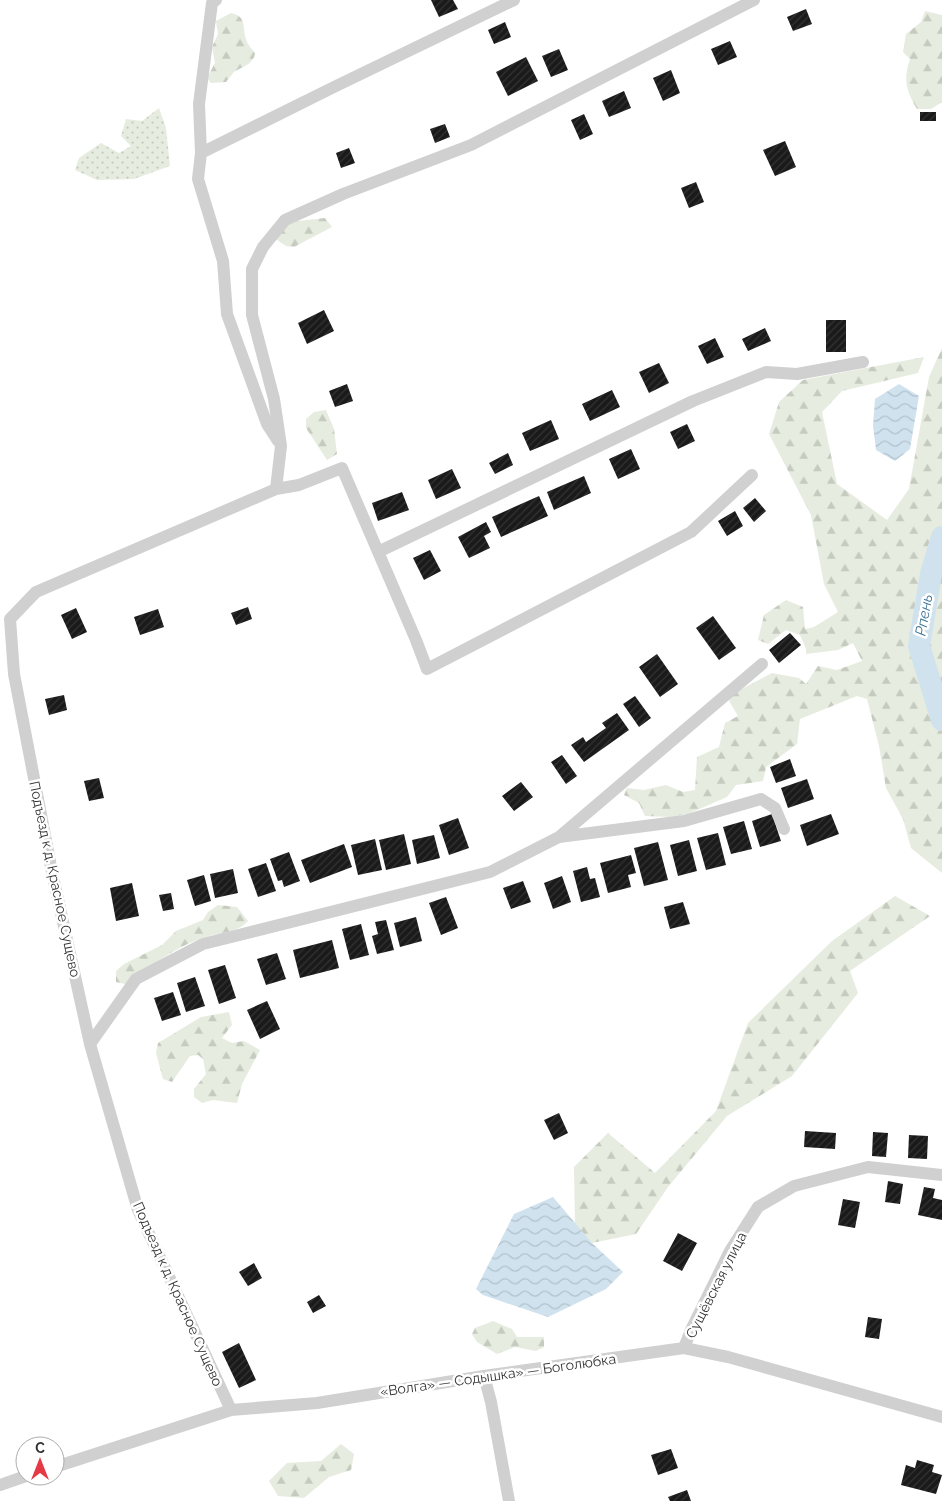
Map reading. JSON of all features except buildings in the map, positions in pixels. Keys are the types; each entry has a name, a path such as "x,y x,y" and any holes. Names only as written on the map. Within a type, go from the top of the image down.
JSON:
{"street":[{"path":"216,0 212,2 198,104 201,153 198,179 223,261 227,314 268,424 281,446"},
{"path":"201,153 514,0"},
{"path":"276,489 281,446 274,399 252,315 252,269 263,247 285,220 343,194 471,146 754,0"},
{"path":"752,475 691,532 427,669 378,552 693,401 766,372 797,374 863,362"},
{"name":"Подъезд к д. Красное Сущево","path":"231,1410 138,1210 90,1044 52,872 14,674 10,619 36,592 276,489 299,485 342,468 378,552"},
{"path":"90,1044 136,979 203,944 490,872 559,837 762,664"},
{"path":"559,837 684,821 761,799 775,808 784,829"},
{"name":"Сущёвская улица","path":"684,1348 730,1250 758,1207 794,1186 868,1167 942,1175"},
{"name":"«Волга» — Содышка» — Боголюбка","path":"65,1464 231,1410 317,1403 484,1376 684,1348 728,1357 942,1417"},
{"path":"484,1376 492,1402 509,1501"},
{"path":"0,1485 15,1480"}],"green space":[{"path":"925,11 942,15 942,102 931,109 917,109 910,96 906,79 910,59 903,52 906,34 921,22"},
{"path":"231,13 236,14 242,19 247,41 255,53 254,57 247,65 234,72 226,82 211,83 207,78 215,63 212,47 218,34 216,21"},
{"path":"159,108 166,128 170,166 134,179 97,180 75,170 79,158 101,143 119,153 131,146 121,136 126,119 142,121"},
{"path":"325,218 332,227 294,247 286,246 274,238 289,222"},
{"path":"942,348 942,873 911,848 903,819 886,788 879,746 867,699 857,696 800,719 797,744 766,767 763,781 736,785 727,797 688,814 670,817 645,816 639,803 624,795 627,788 644,790 666,785 683,792 695,790 697,757 719,747 725,723 738,716 729,701 734,693 772,673 799,678 806,684 818,666 837,670 862,661 853,643 838,650 806,654 806,649 800,635 786,630 768,644 758,640 764,615 786,600 803,607 805,629 814,627 838,612 824,584 811,515 769,434 779,402 803,380 924,357 918,373 842,391 822,412 837,484 887,520 909,489 929,377"},
{"path":"326,410 334,429 337,454 327,460 306,428 306,419 314,412"},
{"path":"895,896 930,916 850,971 858,993 792,1076 727,1116 668,1187 636,1234 592,1243 575,1224 574,1167 608,1133 655,1173 716,1111 748,1023 832,941"},
{"path":"218,905 237,907 248,921 237,929 189,943 156,962 125,984 116,982 116,971 124,964 162,945 176,931 203,920 208,912"},
{"path":"229,1012 232,1025 222,1038 232,1043 244,1041 260,1050 242,1084 237,1103 213,1100 202,1103 194,1097 194,1089 206,1074 203,1059 198,1055 190,1056 172,1082 163,1079 156,1053 158,1043 201,1017"},
{"path":"493,1321 512,1329 517,1337 544,1337 544,1347 536,1351 515,1347 497,1354 477,1342 472,1334 475,1328"},
{"path":"341,1444 354,1454 351,1470 329,1477 304,1498 278,1496 269,1481 287,1463 321,1461"}],"water":[{"path":"899,384 919,396 910,449 895,461 876,450 873,426 875,399"},
{"path":"553,1197 592,1243 623,1272 606,1289 548,1317 483,1295 476,1289 514,1214"}],"waterway":[{"name":"Рпень","path":"942,537 931,574 919,646 942,720"}]}
